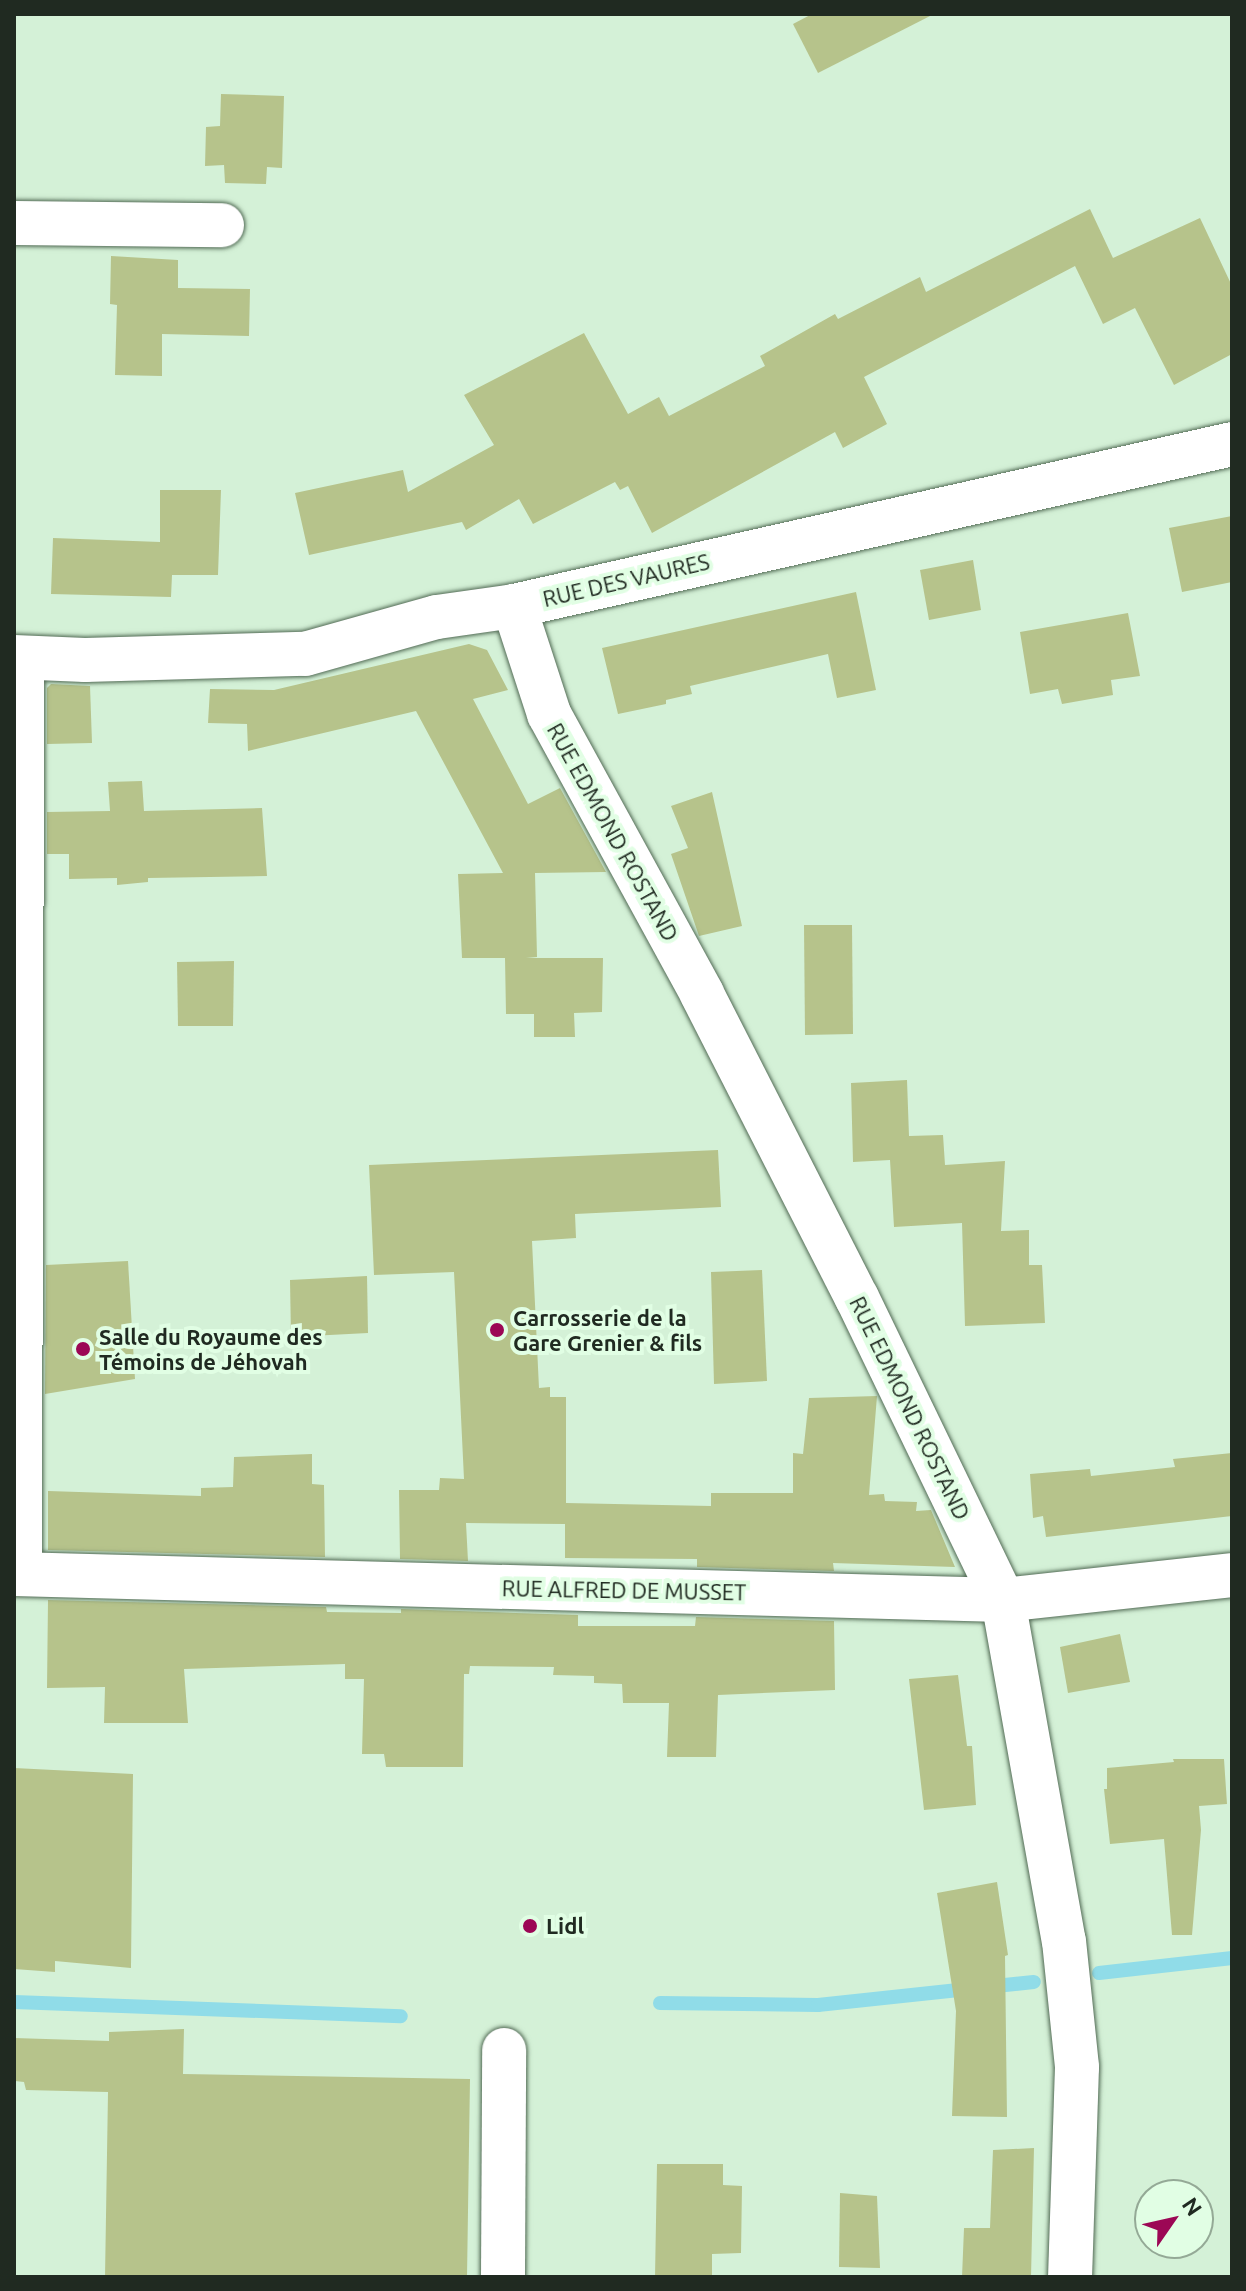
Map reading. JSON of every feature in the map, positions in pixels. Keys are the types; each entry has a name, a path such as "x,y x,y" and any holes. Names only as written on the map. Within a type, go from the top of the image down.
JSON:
{"street":[{"path":"14,223 222,225"},
{"name":"RUE DES VAURES","path":"18,658 85,660 305,654 437,617 514,606 1232,444"},
{"name":"RUE EDMOND ROSTAND","path":"514,606 549,714 702,994 857,1298 1003,1600 1066,1957 1077,2067 1070,2277"},
{"path":"17,1574 18,658"},
{"name":"RUE ALFRED DE MUSSET","path":"17,1574 1003,1600 1232,1575"},
{"path":"503,2277 504,2050"}],"building":[{"path":"812,14 934,14 818,73 793,24"},
{"path":"221,94 284,96 282,168 267,167 266,184 225,183 224,165 205,166 206,127 220,126"},
{"path":"1090,209 1113,258 1200,218 1232,286 1232,354 1174,385 1135,308 1103,324 1075,266 864,377 887,424 843,448 835,432 652,533 628,486 620,490 615,482 533,524 519,499 466,530 462,522 309,555 295,493 403,470 408,492 494,445 464,395 584,333 628,414 659,397 669,416 765,366 760,356 835,314 838,319 920,277 926,292"},
{"path":"111,256 178,260 178,288 250,289 249,336 162,334 162,376 115,375 117,305 110,304"},
{"path":"160,490 221,490 218,575 172,575 171,597 51,594 53,538 160,542"},
{"path":"1232,516 1232,582 1182,592 1169,528"},
{"path":"973,560 981,610 929,620 920,570"},
{"path":"856,592 876,690 837,698 828,654 690,686 692,694 666,700 666,704 618,714 602,648"},
{"path":"1128,613 1140,676 1111,680 1113,695 1062,704 1058,689 1030,694 1020,632"},
{"path":"469,644 487,650 508,690 473,699 528,804 560,788 606,872 535,873 537,957 526,958 603,958 602,1012 574,1013 575,1037 534,1037 534,1014 506,1014 505,958 462,958 458,874 503,873 416,711 248,751 247,724 208,723 210,689 274,690"},
{"path":"51,684 90,686 92,743 47,744 47,688"},
{"path":"142,781 144,811 262,808 267,876 148,878 148,882 117,885 117,878 69,879 69,854 47,854 47,812 110,811 108,782"},
{"path":"712,792 742,926 699,936 671,854 688,848 671,806"},
{"path":"804,925 852,925 853,1034 805,1035"},
{"path":"234,961 233,1026 178,1026 177,962"},
{"path":"907,1080 909,1136 943,1135 945,1165 1005,1161 1001,1231 1029,1230 1029,1265 1042,1265 1045,1323 965,1326 962,1223 894,1227 890,1160 853,1162 851,1083"},
{"path":"718,1150 721,1207 575,1214 576,1238 532,1241 539,1388 550,1387 550,1397 566,1397 566,1503 711,1506 711,1493 793,1493 793,1453 803,1454 809,1398 877,1396 869,1495 884,1494 885,1501 917,1502 916,1511 931,1510 955,1567 833,1563 834,1571 697,1567 697,1559 565,1558 565,1524 466,1523 468,1561 400,1559 399,1490 439,1490 440,1478 464,1479 454,1272 374,1275 369,1165"},
{"name":"Salle du Royaume des Témoins de Jéhovah","path":"128,1261 135,1379 45,1394 46,1265"},
{"path":"762,1270 767,1381 714,1384 711,1272"},
{"path":"367,1276 368,1333 291,1337 290,1280"},
{"path":"1232,1453 1232,1516 1046,1537 1043,1516 1033,1518 1030,1474 1090,1469 1091,1476 1175,1467 1173,1459"},
{"path":"312,1454 312,1484 324,1485 325,1557 48,1550 48,1491 201,1496 201,1488 233,1487 234,1457"},
{"path":"48,1600 326,1607 327,1612 401,1613 401,1609 578,1615 578,1626 695,1626 696,1617 834,1621 835,1690 718,1695 716,1757 667,1757 669,1703 623,1703 622,1684 594,1683 594,1676 553,1675 554,1667 470,1666 469,1674 464,1674 463,1767 386,1767 384,1754 362,1754 364,1679 345,1679 345,1664 184,1669 188,1723 104,1723 105,1687 47,1688"},
{"path":"1120,1634 1130,1682 1068,1693 1060,1647"},
{"path":"958,1675 967,1746 972,1746 976,1805 924,1810 909,1679"},
{"path":"1173,1759 1224,1759 1227,1804 1199,1806 1201,1830 1192,1935 1172,1935 1164,1839 1110,1844 1104,1789 1107,1789 1107,1768 1174,1762"},
{"path":"14,1768 133,1774 131,1968 55,1961 55,1972 14,1969"},
{"path":"997,1882 1008,1955 1005,1956 1007,2117 952,2116 956,2011 937,1893"},
{"path":"184,2029 183,2074 470,2079 467,2277 105,2277 108,2092 26,2090 24,2082 15,2081 14,2038 109,2041 109,2032"},
{"path":"1034,2148 1031,2277 962,2277 964,2228 990,2228 993,2150"},
{"path":"657,2164 723,2164 723,2185 742,2186 741,2253 712,2254 712,2277 655,2277"},
{"path":"840,2193 877,2196 880,2268 839,2267"}],"waterway":[{"path":"1099,1973 1232,1958"},
{"path":"660,2003 818,2005 1034,1982"},
{"path":"14,2002 401,2016"}],"place":[{"name":"Carrosserie de la Gare Grenier & fils","path":"497,1330"},
{"name":"Salle du Royaume des Témoins de Jéhovah","path":"83,1349"},
{"name":"Lidl","path":"530,1926"}]}
